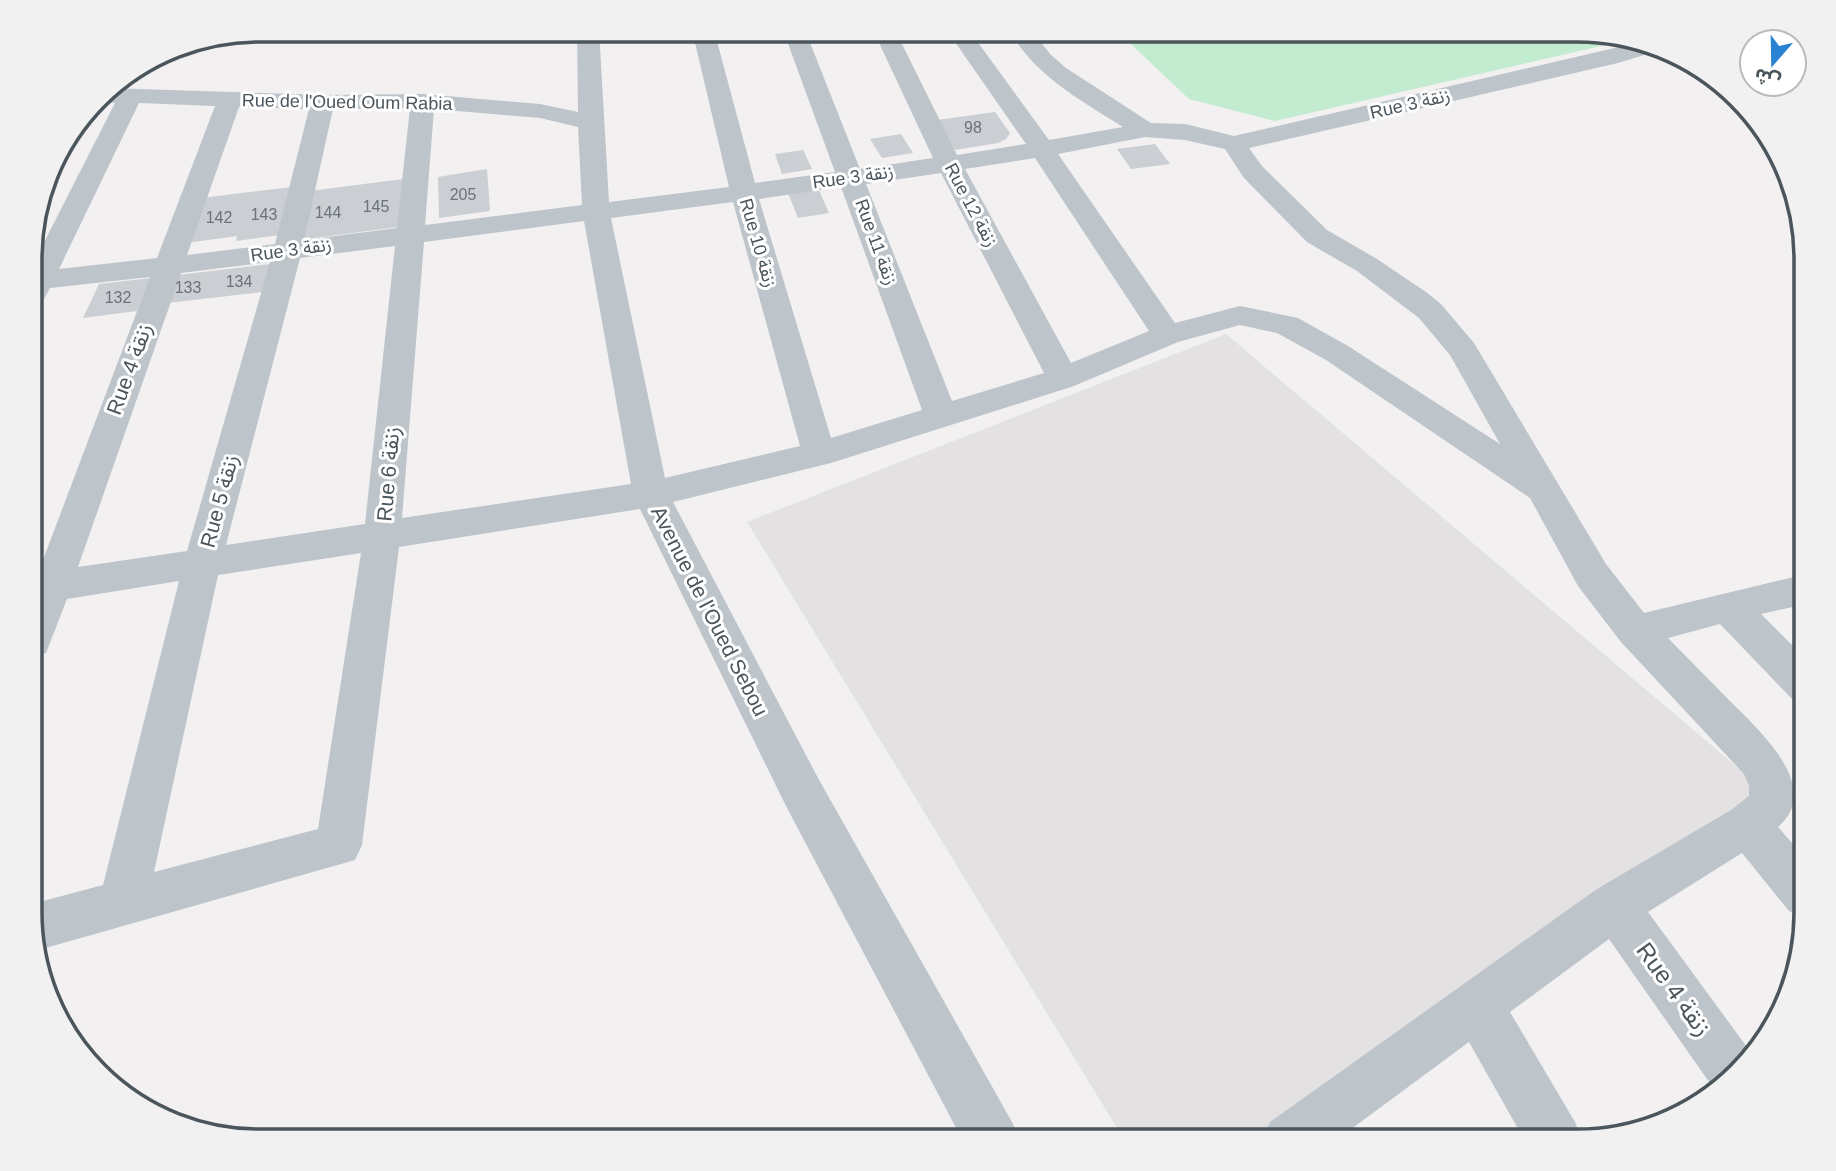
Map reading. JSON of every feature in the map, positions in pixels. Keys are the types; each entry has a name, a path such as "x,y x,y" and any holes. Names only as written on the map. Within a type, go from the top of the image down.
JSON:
{"street":[{"name":"Avenue de l'Oued Sebou","path":"588,42 590,122 597,212 651,494 802,792 986,1129"},
{"name":"Rue 10 زنقة","path":"706,42 744,193 819,454"},
{"name":"Rue 11 زنقة","path":"799,42 940,415"},
{"name":"Rue 12 زنقة","path":"890,42 949,164 1063,378"},
{"path":"966,42 1043,150 1167,335"},
{"path":"1027,42 1042,59 1144,130"},
{"name":"Rue 3 زنقة","path":"42,284 744,193 1043,150 1144,130 1185,132 1234,144 1637,50"},
{"name":"Rue de l'Oued Oum Rabia","path":"117,95 494,106 540,111 590,122"},
{"name":"Rue 3 زنقة","path":"42,269 131,95"},
{"name":"Rue 4 زنقة","path":"42,585 230,99"},
{"name":"Rue 5 زنقة","path":"123,902 202,563 287,251 323,102"},
{"name":"Rue 6 زنقة","path":"123,902 339,845 382,535 423,102"},
{"path":"1234,144 1253,172 1317,236 1367,265 1415,298 1430,311 1463,350 1592,575 1635,631 1760,761 1771,786 1771,805 1747,825 1614,906 1477,1006 1317,1129"},
{"path":"42,588 651,494 819,454 1063,378 1167,335 1240,315 1287,325 1337,353 1544,490"},
{"path":"1635,631 1794,592"},
{"path":"1728,606 1794,674"},
{"path":"1747,825 1794,881"},
{"path":"43,925 123,902"},
{"name":"Rue 4 زنقة","path":"1614,906 1729,1066"},
{"path":"1477,1006 1549,1129"}],"shaded area":[{"path":"1226,334 1762,788 1279,1129 1118,1129 747,522"}],"green space":[{"path":"1129,42 1577,42 1607,44 1275,121 1189,99"}],"building":[{"path":"995,112 1010,133 1006,139 998,143 955,150 937,120"},
{"path":"901,134 913,153 882,158 870,139"},
{"path":"1155,144 1170,164 1131,169 1117,149"},
{"path":"803,150 812,169 782,174 775,154"},
{"path":"487,169 490,211 439,218 438,177"},
{"path":"403,179 398,227 299,240 310,191"},
{"path":"292,187 280,235 236,241 237,236 186,243 201,198"},
{"path":"818,188 829,213 798,218 788,193"},
{"path":"270,264 262,292 159,304 169,276"},
{"path":"151,278 137,311 83,318 99,284"}]}
